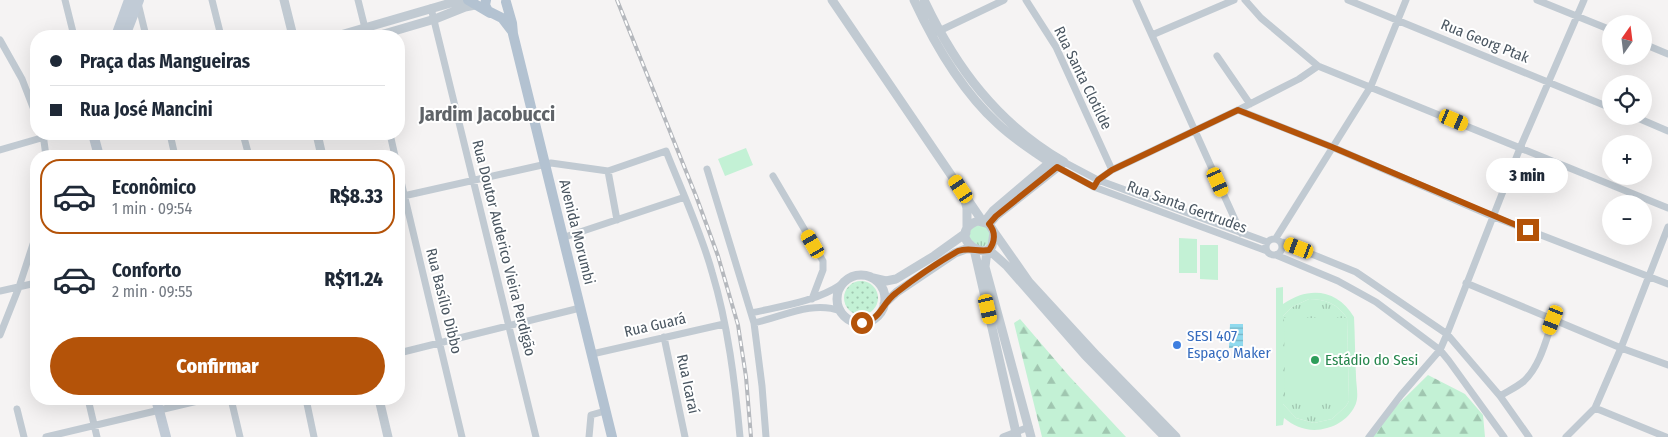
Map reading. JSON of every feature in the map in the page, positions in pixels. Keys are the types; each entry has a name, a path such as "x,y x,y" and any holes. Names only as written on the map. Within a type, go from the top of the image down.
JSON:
{"main road":[{"path":"486,0 486,8 492,14 503,12 505,1"},
{"path":"119,30 136,1"},
{"path":"127,30 136,1"},
{"name":"Avenida Morumbi","path":"505,1 511,18 513,34 562,238 612,437"},
{"name":"Avenida Morumbi","path":"472,3 502,18 513,34"},
{"path":"158,405 166,437"}],"street":[{"path":"65,0 72,30"},
{"path":"212,0 220,30"},
{"path":"284,0 292,30"},
{"path":"358,0 366,30"},
{"path":"371,30 431,8 461,0"},
{"path":"832,0 961,189 1029,282 1097,356 1176,437"},
{"name":"Rua Santa Gertrudes","path":"914,0 935,33 962,83 999,125 1094,187 1267,251"},
{"name":"Rua Santa Gertrudes","path":"924,0 935,33"},
{"path":"935,33 1004,0"},
{"name":"Rua Santa Clotilde","path":"1026,0 1056,47 1112,170"},
{"path":"1136,0 1241,233"},
{"path":"1152,35 1234,0"},
{"path":"1245,0 1261,18 1318,66 1668,208"},
{"name":"Rua Georg Ptak","path":"1348,0 1602,104"},
{"path":"1279,240 1332,147 1371,86 1406,0"},
{"path":"1537,0 1602,26"},
{"path":"1369,437 1401,395 1440,350 1448,334 1466,283 1520,148 1584,0"},
{"path":"136,1 144,30"},
{"path":"397,30 435,19 472,3"},
{"name":"Rua Doutor Auderico Vieira Perdigão","path":"431,8 536,437"},
{"path":"0,40 22,79 30,100"},
{"path":"1652,47 1668,54"},
{"path":"1217,56 1250,104"},
{"path":"1094,187 1098,180 1112,170 1250,104 1299,79 1318,66"},
{"path":"1238,110 1332,147 1494,217 1668,284"},
{"path":"1652,124 1668,130"},
{"path":"0,150 30,140"},
{"path":"405,196 551,163 608,171 666,151 712,270 724,324 737,405 740,437"},
{"path":"1031,437 985,268 988,251 993,242 987,225 993,211 1057,162"},
{"name":"Rua Santa Gertrudes","path":"1057,162 1098,180 1267,242"},
{"path":"707,169 754,322 766,437"},
{"path":"608,171 617,220"},
{"path":"773,176 823,261 823,270 812,299"},
{"path":"961,189 967,208 967,242 974,249 1016,435"},
{"path":"562,238 685,197"},
{"name":"Rua Basílio Dibbo","path":"405,208 440,342 462,437"},
{"path":"872,277 878,282 885,296 881,311 876,317 862,323 846,318 836,298 838,290 848,278 864,275 872,277 881,280 896,280 934,256 967,231 974,223 987,225"},
{"path":"1566,437 1595,408 1621,348 1668,227"},
{"path":"1504,437 1440,350 1376,302 1331,277 1276,255 1270,255 1265,246 1267,242 1272,238 1279,240 1356,272 1448,334 1500,396 1529,437"},
{"path":"1276,255 1281,252 1283,247 1279,240"},
{"path":"884,304 897,292 955,253 966,249 988,251 1011,271 1085,355 1165,437"},
{"path":"0,335 30,253"},
{"path":"1466,283 1621,348 1668,365"},
{"path":"0,291 30,284"},
{"path":"751,313 812,299 828,293 842,284"},
{"path":"754,322 817,307 833,308 841,311"},
{"path":"405,351 580,308"},
{"path":"1500,396 1516,387 1530,375 1535,367 1553,320"},
{"name":"Rua Guará","path":"592,354 724,324"},
{"name":"Rua Icaraí","path":"664,337 685,437"},
{"path":"89,405 97,437"},
{"path":"46,437 180,405"},
{"path":"232,405 240,437"},
{"path":"307,405 314,437"},
{"path":"380,405 388,437"},
{"path":"1595,408 1666,437"},
{"path":"17,409 24,437"},
{"path":"589,437 591,415 605,411"},
{"path":"1003,437 1016,435 1029,427"}],"green space":[{"path":"746,148 753,165 725,176 718,159"},
{"path":"980,225 990,232 991,236 984,246 980,247 970,240 969,236 976,226"},
{"path":"1179,238 1197,239 1197,273 1179,273"},
{"path":"1200,245 1218,245 1218,280 1200,279"},
{"path":"861,281 873,286 878,298 873,310 861,315 849,310 844,298 849,286"},
{"path":"1283,287 1283,304 1303,294 1322,293 1339,301 1354,317 1356,404 1350,414 1332,426 1310,430 1299,427 1284,418 1283,425 1276,426 1276,288","holes":["1309,299 1326,301 1335,306 1347,318 1349,401 1332,419 1314,423 1296,418 1283,404 1283,316 1292,307"]},
{"name":"Estádio do Sesi","path":"1309,299 1331,303 1340,309 1347,318 1349,401 1332,419 1314,423 1296,418 1283,404 1283,316 1292,307"},
{"name":"Estádio do Sesi","path":"1284,318 1346,318 1346,402 1285,402"},
{"path":"1020,319 1069,376 1126,437 1042,437 1014,323"},
{"path":"1428,375 1465,394 1483,415 1485,437 1365,437"}],"water":[{"path":"1230,324 1243,324 1243,348 1229,348"}],"railway":[{"path":"617,0 696,196 718,256 738,325 746,377 751,437"}],"place":[{"name":"SESI 407 Espaço Maker","path":"1177,345"},
{"name":"Estádio do Sesi","path":"1315,360"}],"district":[{"name":"Jardim Jacobucci","path":"487,114"}],"route":[{"path":"862,323 876,317 884,304 897,292 958,251 966,249 989,250 994,237 994,232 989,224 996,216 1057,167 1094,187 1104,174 1238,110 1332,147 1528,230"}]}
